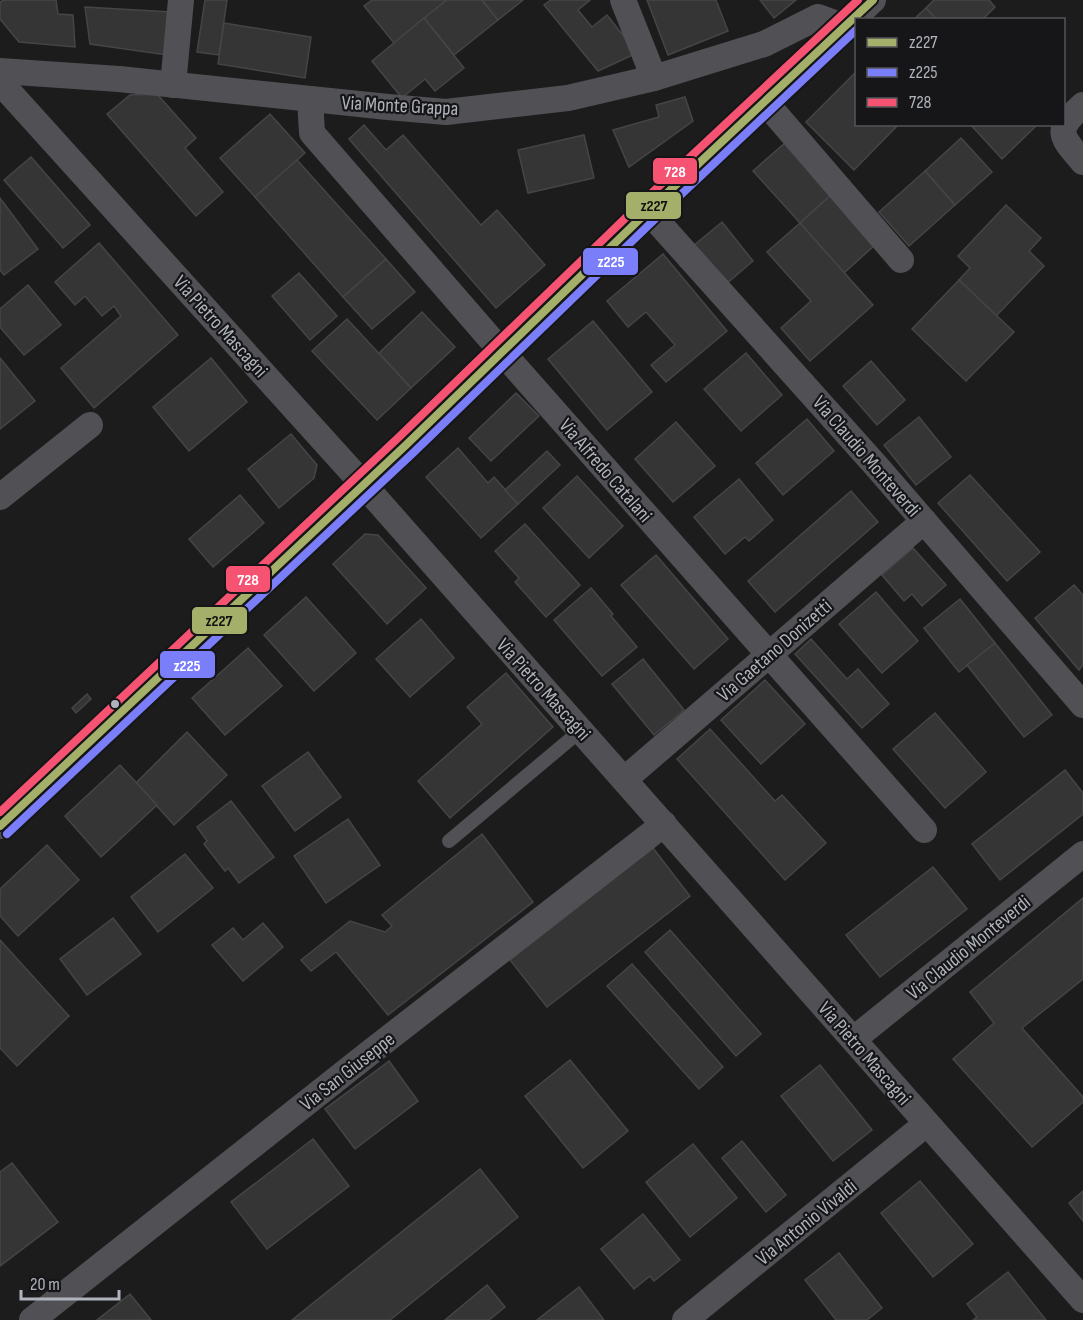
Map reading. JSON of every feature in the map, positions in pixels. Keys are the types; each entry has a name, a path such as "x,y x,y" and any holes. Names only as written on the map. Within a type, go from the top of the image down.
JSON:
{"street":[{"path":"174,85 181,0"},
{"path":"623,0 654,78"},
{"path":"856,18 873,0"},
{"name":"Via Monte Grappa","path":"0,71 118,79 446,111 568,98 654,78 764,44 818,17 852,22"},
{"path":"0,826 363,484 648,211 852,22"},
{"name":"Via Pietro Mascagni","path":"0,82 363,484 1083,1300"},
{"name":"Via Alfredo Catalani","path":"310,99 312,133 924,830"},
{"path":"765,102 901,260"},
{"path":"1065,123 1083,105"},
{"path":"1064,126 1065,140 1083,162"},
{"name":"Via Claudio Monteverdi","path":"648,211 924,521 1083,705"},
{"path":"0,496 90,425"},
{"name":"Via Gaetano Donizetti","path":"625,779 924,521"},
{"name":"Via San Giuseppe","path":"32,1320 664,824"},
{"name":"Via Claudio Monteverdi","path":"854,1039 1083,854"},
{"name":"Via Antonio Vivaldi","path":"686,1320 926,1124"}],"lane":[{"path":"449,841 580,731"}],"building":[{"path":"4,0 56,0 58,14 73,15 75,47 19,42 0,19 0,2"},
{"path":"205,0 227,0 219,55 197,52"},
{"path":"372,0 447,0 394,43 364,6"},
{"path":"447,0 482,0 498,20 454,55 424,18"},
{"path":"482,0 523,0 498,20"},
{"path":"551,0 590,0 578,10 592,27 607,15 637,53 598,71 544,5"},
{"path":"647,0 716,0 728,31 668,55"},
{"path":"760,0 796,0 774,18"},
{"path":"934,0 989,0 995,7 984,18 935,18 926,8"},
{"path":"85,7 171,12 167,55 90,44"},
{"path":"926,8 935,18 915,18"},
{"path":"424,18 464,68 435,91 425,79 402,98 372,61"},
{"path":"224,23 311,37 305,78 218,64"},
{"path":"855,73 855,126 897,126 854,170 806,122"},
{"path":"157,94 196,138 185,148 223,192 196,216 107,114 130,95"},
{"path":"685,97 693,121 629,167 613,130 659,117 656,105"},
{"path":"270,114 305,153 255,197 220,158"},
{"path":"364,125 386,150 403,135 481,225 497,210 545,265 496,308 349,139"},
{"path":"972,126 1036,126 1002,159"},
{"path":"584,135 594,178 528,193 518,150"},
{"path":"961,138 992,172 955,205 925,171"},
{"path":"786,142 832,194 800,223 753,171"},
{"path":"31,157 90,225 63,248 4,180"},
{"path":"297,160 386,259 343,297 255,197"},
{"path":"925,171 955,205 909,246 879,212"},
{"path":"832,194 876,244 844,273 800,223"},
{"path":"0,198 38,249 4,275 0,270"},
{"path":"1006,205 1041,238 1029,251 1044,266 996,316 959,280 970,268 958,256"},
{"path":"722,222 753,261 725,285 693,246"},
{"path":"800,223 873,305 810,361 781,328 811,301 767,252"},
{"path":"99,243 178,335 94,408 61,368 121,316 114,306 102,316 85,296 75,305 55,282"},
{"path":"663,254 727,331 666,382 651,365 675,345 646,312 628,327 607,301"},
{"path":"386,259 415,292 372,329 343,297"},
{"path":"299,273 337,316 310,340 272,296"},
{"path":"959,280 1014,332 966,381 912,329"},
{"path":"28,285 61,325 24,355 0,327 0,309"},
{"path":"422,312 455,347 411,388 379,353"},
{"path":"347,319 411,388 377,420 312,351"},
{"path":"593,321 652,392 607,430 548,359"},
{"path":"746,353 782,395 741,431 704,389"},
{"path":"0,358 35,401 0,429"},
{"path":"211,358 247,402 189,451 153,407"},
{"path":"871,361 905,400 877,425 843,386"},
{"path":"516,393 539,416 491,461 469,438"},
{"path":"919,417 951,457 916,485 884,445"},
{"path":"807,419 834,451 783,495 756,463"},
{"path":"676,422 715,466 673,502 635,459"},
{"path":"291,434 317,465 314,478 279,508 248,469"},
{"path":"458,448 488,483 494,477 518,504 481,538 426,477"},
{"path":"547,451 560,465 518,504 505,490"},
{"path":"970,475 1040,552 1007,581 938,503"},
{"path":"577,476 623,526 589,558 543,508"},
{"path":"739,479 773,520 749,541 745,537 725,554 694,517"},
{"path":"851,491 878,522 775,612 748,581"},
{"path":"240,495 264,523 213,567 189,539"},
{"path":"525,524 580,585 546,617 515,582 519,578 495,551"},
{"path":"365,534 378,535 426,588 387,624 333,564"},
{"path":"913,548 946,585 922,606 912,594 904,601 882,575"},
{"path":"656,555 728,639 694,669 621,585"},
{"path":"1074,585 1083,595 1083,665 1079,670 1035,618"},
{"path":"591,588 637,647 602,676 554,620"},
{"path":"876,592 918,641 882,673 839,624"},
{"path":"306,597 356,653 314,691 264,635"},
{"path":"960,599 995,643 959,672 924,628"},
{"path":"421,619 454,658 410,697 376,659"},
{"path":"811,639 847,679 858,669 889,704 862,728 795,654"},
{"path":"995,643 1052,715 1024,737 967,665"},
{"path":"248,648 282,686 225,735 192,698"},
{"path":"643,659 684,710 654,735 612,684"},
{"path":"506,673 553,727 450,818 418,781 482,724 467,707"},
{"path":"765,680 805,724 761,764 721,720"},
{"path":"87,694 91,699 76,713 72,708"},
{"path":"935,713 986,772 945,808 893,749"},
{"path":"710,729 775,801 782,795 826,843 785,880 677,759"},
{"path":"187,732 227,775 174,825 136,783"},
{"path":"308,752 341,797 295,831 262,786"},
{"path":"120,765 157,805 101,857 65,816"},
{"path":"1065,770 1083,793 1083,814 1000,880 972,844"},
{"path":"231,801 274,857 239,883 228,868 225,871 204,844 207,841 197,827"},
{"path":"348,819 380,865 326,903 294,856"},
{"path":"482,834 533,902 388,1015 336,952 311,971 301,960 350,921 385,932 392,926 382,915"},
{"path":"47,845 79,880 18,936 0,916 0,889"},
{"path":"653,848 690,896 547,1007 510,960"},
{"path":"185,854 213,888 158,932 131,897"},
{"path":"933,867 967,909 880,977 846,935"},
{"path":"1083,898 1083,979 1022,1028 1083,1097 1083,1102 1032,1147 953,1059 994,1023 970,992"},
{"path":"113,918 141,954 87,995 60,959"},
{"path":"263,923 283,947 243,981 212,945 233,928 243,940"},
{"path":"670,930 761,1034 736,1056 645,952"},
{"path":"0,940 69,1016 17,1066 0,1048"},
{"path":"632,964 723,1067 699,1089 607,986"},
{"path":"570,1060 628,1131 583,1168 525,1096"},
{"path":"389,1061 418,1101 355,1149 325,1109"},
{"path":"820,1065 872,1130 833,1161 781,1096"},
{"path":"313,1139 349,1186 267,1249 231,1202"},
{"path":"742,1141 786,1195 766,1212 722,1158"},
{"path":"693,1144 737,1198 690,1237 646,1182"},
{"path":"12,1163 58,1222 0,1266 0,1172"},
{"path":"480,1169 518,1217 390,1320 292,1320"},
{"path":"920,1181 973,1244 933,1277 881,1213"},
{"path":"1083,1191 1083,1221 1069,1203"},
{"path":"643,1214 680,1260 654,1281 650,1276 634,1289 601,1249"},
{"path":"839,1253 882,1308 867,1320 836,1320 805,1280"},
{"path":"1008,1272 1046,1320 973,1320 977,1317 967,1304"},
{"path":"487,1285 505,1307 489,1320 445,1320"},
{"path":"579,1287 604,1320 537,1320"},
{"path":"130,1294 151,1320 97,1320"}],"transit line":[{"name":"728","path":"0,812 399,437 641,203 858,0"},
{"name":"z227","path":"0,826 406,445 648,211 873,0"},
{"name":"z225","path":"7,834 413,453 655,219 855,31"}]}
